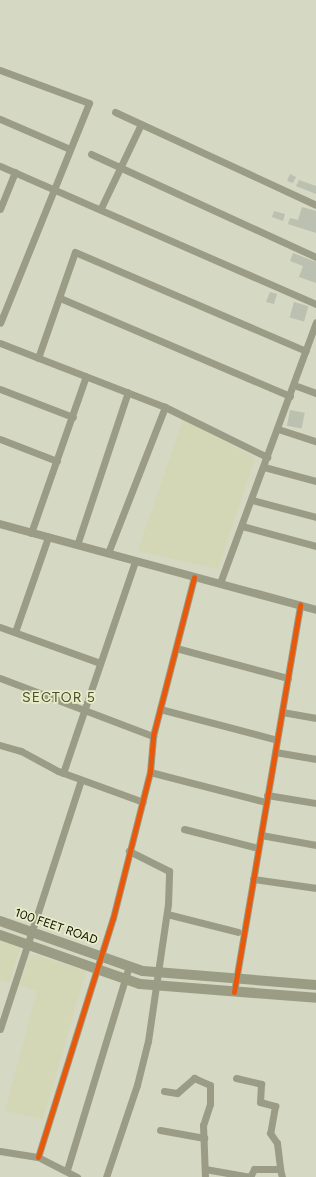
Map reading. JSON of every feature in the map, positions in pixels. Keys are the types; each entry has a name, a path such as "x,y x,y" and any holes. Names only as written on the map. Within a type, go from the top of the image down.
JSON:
{"main road":[{"name":"100 FEET ROAD","path":"0,921 128,966 157,972 316,985"},
{"path":"0,935 140,984 234,992 315,995"}],"street":[{"path":"0,70 89,103 0,324"},
{"path":"115,112 316,205"},
{"path":"0,119 70,149"},
{"path":"101,208 141,124"},
{"path":"92,154 316,257"},
{"path":"0,166 101,208 316,304"},
{"path":"0,210 15,172"},
{"path":"38,358 75,252 306,351"},
{"path":"60,298 290,396"},
{"path":"220,584 306,351 313,342 316,322"},
{"path":"0,343 165,407 267,456"},
{"path":"31,533 86,376"},
{"path":"294,385 316,393"},
{"path":"0,389 72,417"},
{"path":"77,545 128,392"},
{"path":"108,553 165,407"},
{"path":"278,429 316,441"},
{"path":"0,439 57,461"},
{"path":"264,467 316,481"},
{"path":"252,500 316,517"},
{"path":"0,526 48,537 316,610"},
{"path":"242,526 316,546"},
{"path":"15,632 48,537"},
{"path":"63,773 135,561"},
{"path":"38,1157 113,918 150,772 152,736 194,577"},
{"path":"234,992 300,605"},
{"path":"0,626 100,663"},
{"path":"176,648 288,678"},
{"path":"0,678 152,736"},
{"path":"160,710 277,740"},
{"path":"282,712 316,718"},
{"path":"0,745 20,751 63,773 143,802"},
{"path":"275,752 316,759"},
{"path":"150,772 267,798 316,802"},
{"path":"0,1029 33,933 81,780"},
{"path":"184,829 258,848"},
{"path":"261,835 316,845"},
{"path":"106,1177 139,1078 148,1041 155,985 167,914 169,871 129,851"},
{"path":"253,879 316,888"},
{"path":"167,914 238,932"},
{"path":"67,1170 128,966"},
{"path":"164,1091 176,1093 194,1078 210,1085 210,1104 203,1125 205,1177"},
{"path":"236,1078 261,1084 260,1102 275,1106 270,1133 277,1142 282,1177"},
{"path":"160,1130 204,1138"},
{"path":"1,1153 38,1157 67,1170 77,1177"},
{"path":"205,1169 250,1177 254,1169 280,1169"}],"shaded area":[{"path":"183,419 255,458 218,569 138,551"},
{"path":"0,941 20,948 9,983 0,980"},
{"path":"31,954 86,971 43,1119 5,1111 37,991 19,985"}],"building":[{"path":"290,174 296,177 293,183 287,181"},
{"path":"299,180 316,186 316,194 296,186"},
{"path":"302,207 316,211 316,233 288,224 290,218 298,220"},
{"path":"274,211 285,214 283,221 272,217"},
{"path":"293,253 316,262 316,283 299,277 303,266 290,261"},
{"path":"270,292 277,294 274,304 266,302"},
{"path":"294,302 308,306 304,322 290,317"},
{"path":"290,410 305,413 302,429 287,426"}],"cycle path":[{"path":"38,1157 113,918 150,772 153,736 194,577"},
{"path":"234,992 300,605"}],"district":[{"name":"SECTOR 5","path":"59,698"}]}
